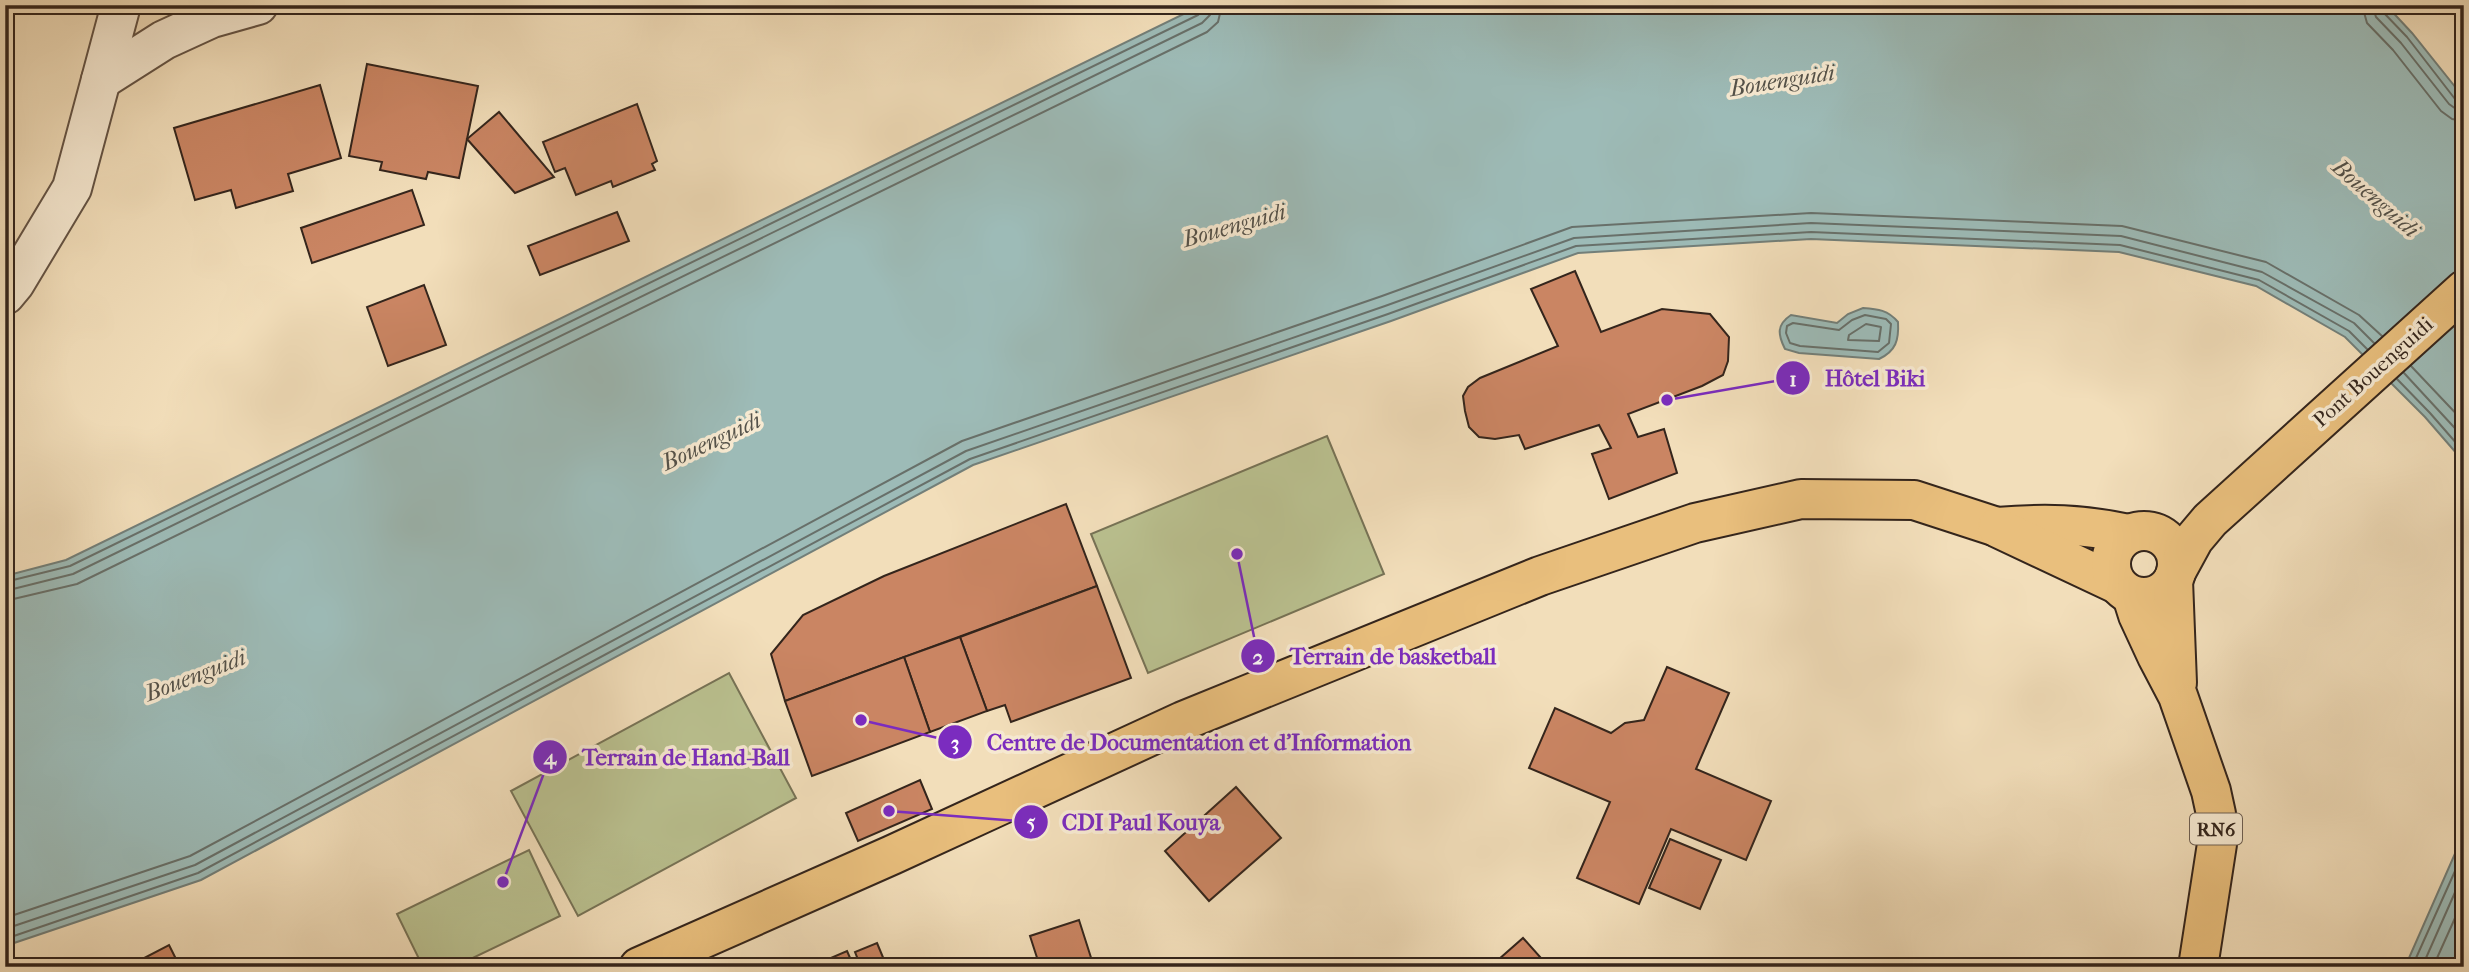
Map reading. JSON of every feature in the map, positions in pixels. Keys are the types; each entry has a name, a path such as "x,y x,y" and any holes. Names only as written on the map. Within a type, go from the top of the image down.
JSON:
{"main road":[{"name":"Pont Bouenguidi","path":"2175,576 2194,539 2234,498 2464,290"},
{"path":"2178,696 2111,566 2111,556 2115,547 2195,506 2234,498"},
{"path":"639,967 892,855 1183,721 1540,576 1695,523 1801,499 1914,500 1997,527 2124,590 2151,597 2160,593 2175,576"},
{"path":"1997,527 2033,524 2090,526 2140,533 2170,543 2176,556 2178,696"},
{"name":"RN6","path":"2178,696 2211,791 2216,814 2217,844 2199,967"}],"street":[{"path":"5,295 15,283 72,188 121,5"},
{"path":"100,80 164,40 212,18 258,5"}],"green space":[{"path":"1327,436 1384,574 1148,673 1091,534"},
{"path":"729,673 796,798 578,916 511,791"},
{"path":"529,850 560,916 454,967 423,967 397,914"}],"water":[{"name":"Bouenguidi","path":"1202,5 2386,5 2464,98 2464,462 2425,417 2345,337 2256,286 2119,252 1811,239 1578,253 1391,321 973,465 201,880 5,946 5,576 66,560"},
{"path":"1863,308 1882,311 1898,322 1895,344 1879,359 1799,353 1785,349 1780,330 1791,315 1837,323 1848,314"},
{"path":"2464,835 2464,967 2405,967 2461,840"}],"building":[{"path":"367,64 478,86 459,178 428,172 426,179 380,170 382,162 349,156"},
{"path":"320,85 341,158 288,174 293,191 236,208 231,190 195,200 174,128"},
{"path":"637,104 657,161 652,164 655,170 613,187 611,181 576,195 565,168 555,172 543,142"},
{"path":"499,112 554,177 515,193 467,139"},
{"path":"412,190 424,225 312,263 301,228"},
{"path":"617,212 629,241 540,275 528,246"},
{"path":"1575,271 1601,332 1662,309 1710,314 1729,337 1728,361 1723,375 1702,386 1628,414 1638,437 1664,429 1677,473 1609,499 1592,454 1611,448 1599,425 1525,449 1519,435 1495,439 1479,437 1469,427 1465,411 1463,396 1468,387 1480,378 1558,346 1531,289"},
{"path":"424,285 446,345 388,366 367,307"},
{"path":"1066,504 1097,586 785,701 771,654 803,615 884,576"},
{"path":"1097,586 1131,678 1011,722 1005,705 987,711 960,637"},
{"path":"960,637 987,711 930,732 904,657"},
{"path":"904,657 930,732 812,776 785,701"},
{"path":"1667,667 1729,693 1696,769 1771,801 1746,860 1671,829 1639,904 1577,878 1610,802 1529,768 1555,708 1611,733 1625,723 1644,720"},
{"path":"920,780 932,809 858,841 846,813"},
{"path":"1236,787 1281,838 1209,901 1165,851"},
{"path":"1670,839 1721,860 1700,909 1649,888"},
{"path":"1079,920 1094,967 1040,967 1030,936"},
{"path":"1523,938 1549,967 1490,967"},
{"path":"877,943 887,967 861,967 855,952"},
{"path":"169,945 180,967 127,967"},
{"path":"847,951 854,967 810,967"}],"place":[{"name":"Hôtel Biki","path":"1667,400"},
{"name":"Terrain de basketball","path":"1237,554"},
{"name":"Centre de Documentation et d'Information","path":"861,720"},
{"name":"CDI Paul Kouya","path":"889,811"},
{"name":"Terrain de Hand-Ball","path":"503,882"}]}
